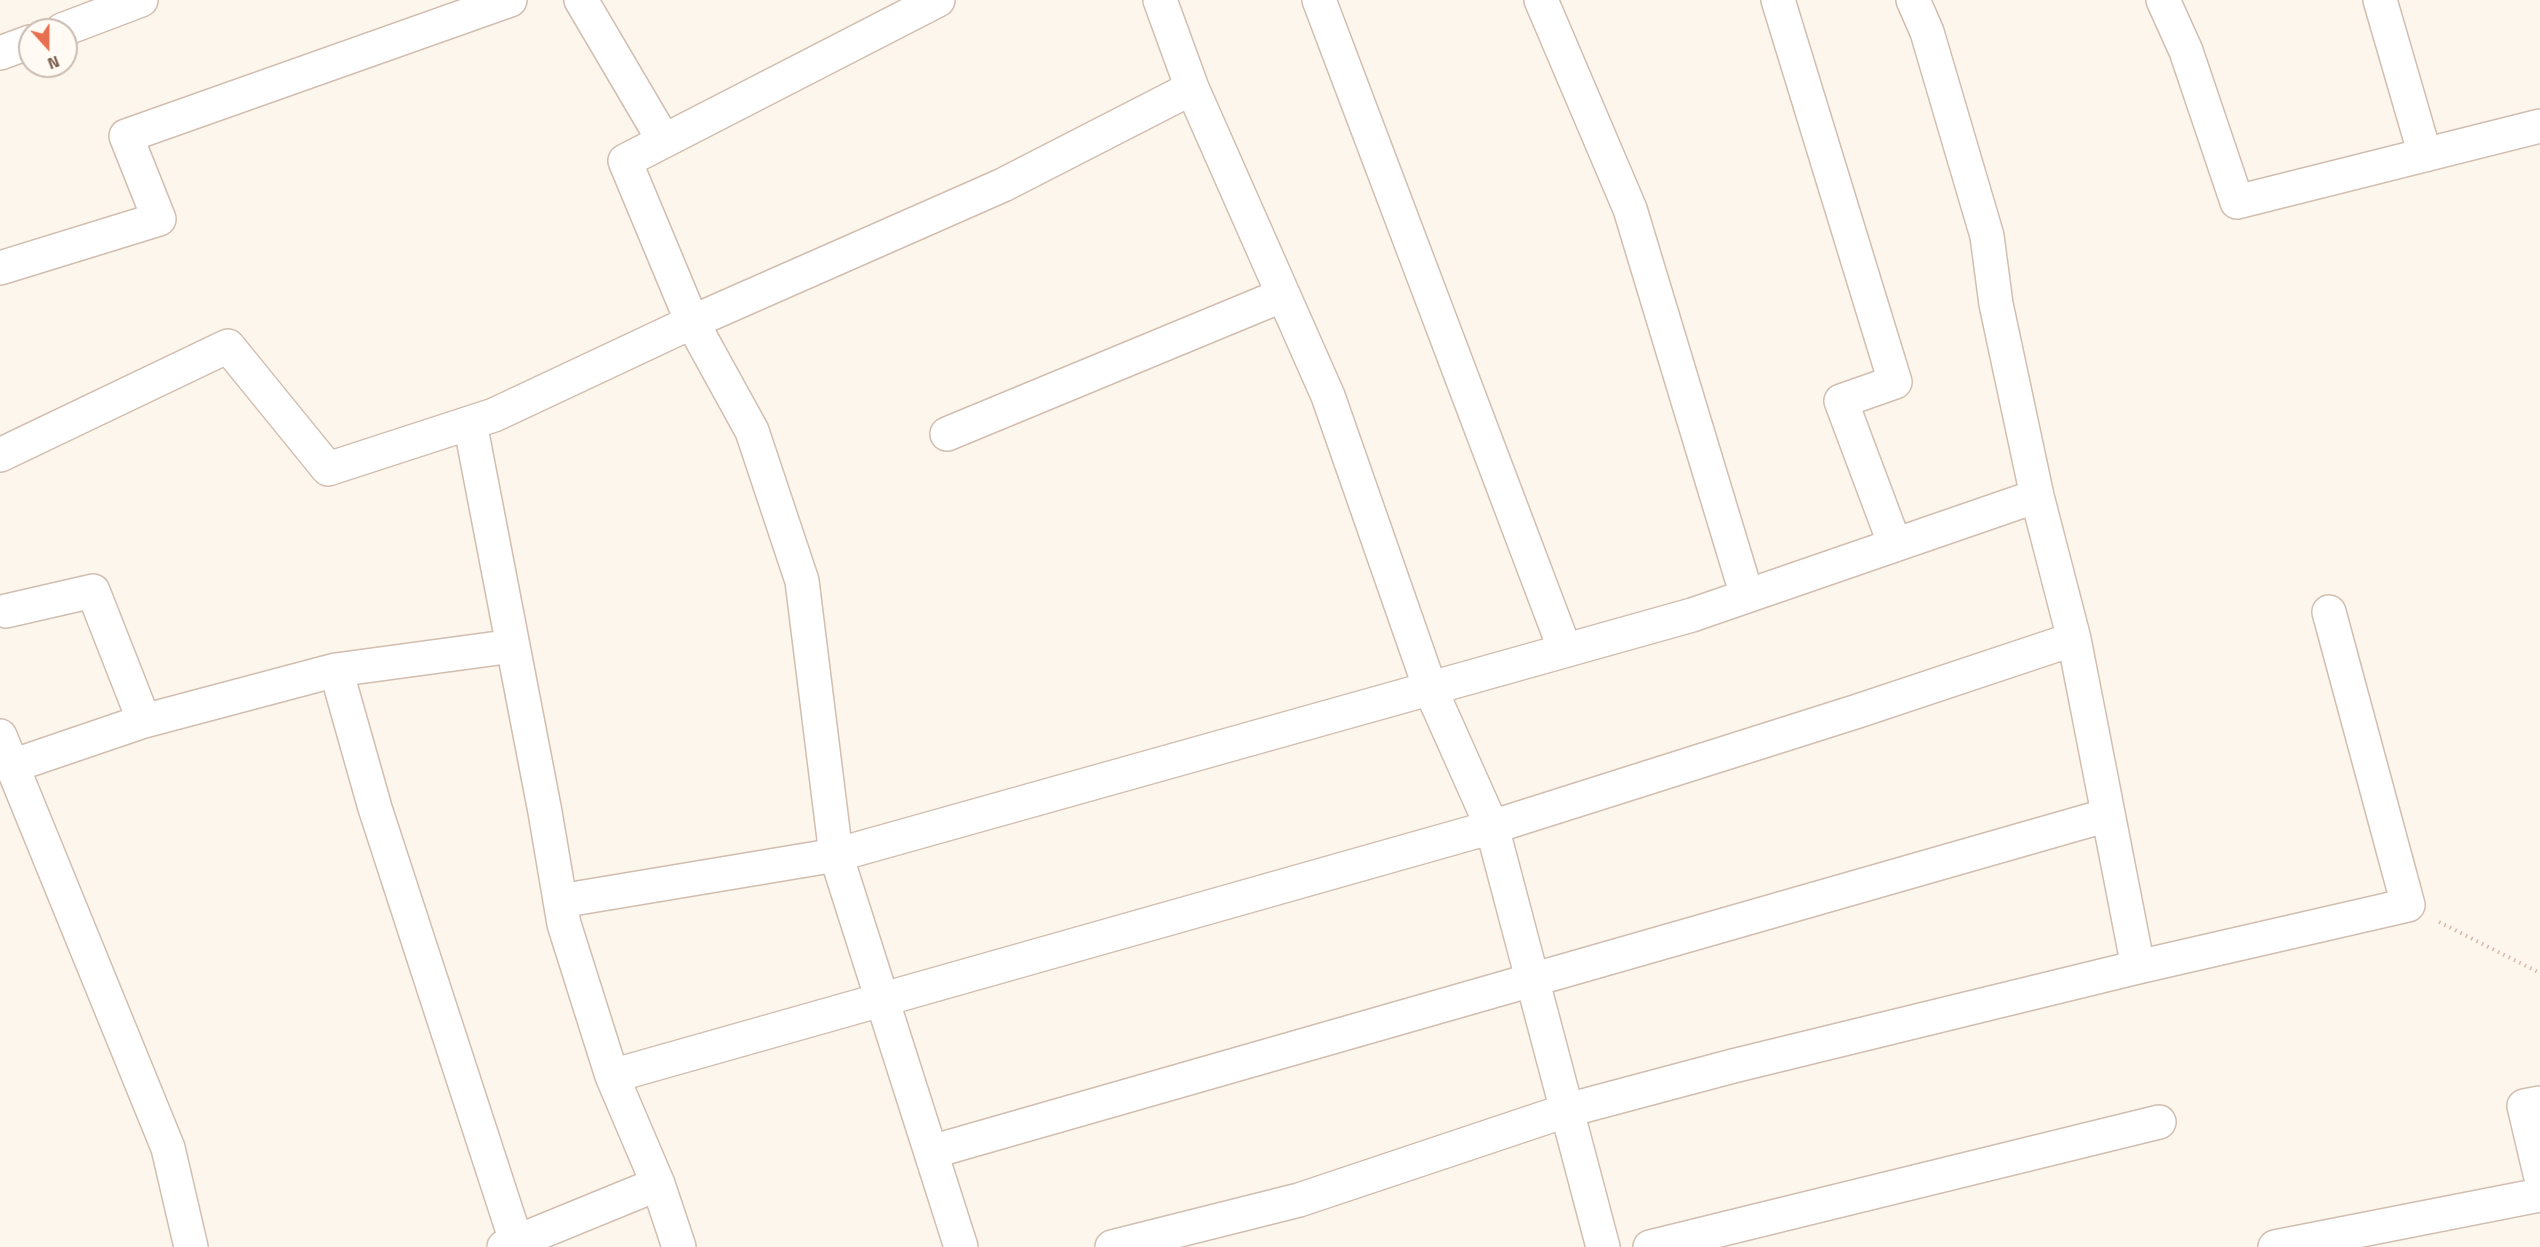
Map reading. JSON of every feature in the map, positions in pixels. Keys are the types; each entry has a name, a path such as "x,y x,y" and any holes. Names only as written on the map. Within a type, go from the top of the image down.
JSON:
{"street":[{"path":"78,24 141,0"},
{"path":"0,268 159,219 126,136 510,0"},
{"path":"581,0 664,141"},
{"path":"938,0 625,161 692,322 752,431 802,581 836,855 961,1247"},
{"path":"1160,0 1192,88 1328,396 1430,688 1492,827 1603,1247"},
{"path":"1319,0 1565,650"},
{"path":"1541,0 1630,209 1747,596"},
{"path":"1913,0 1927,32 1987,236 1996,304 2037,496 2074,639 2138,967"},
{"path":"2163,0 2186,51 2237,202 2540,126"},
{"path":"2380,0 2425,155"},
{"path":"1780,1 1895,382 1841,400 1895,545"},
{"path":"0,53 18,46"},
{"path":"0,454 228,346 328,469 494,415 692,322 1003,184 1192,88"},
{"path":"947,434 1283,295"},
{"path":"470,423 564,924 612,1076 658,1184 679,1247"},
{"path":"560,901 836,855 1692,615 2037,496"},
{"path":"2,608 93,591 144,721"},
{"path":"1112,1247 1299,1200 1568,1110 1733,1066 2138,967 2408,905 2329,612"},
{"path":"612,1076 1492,827 2074,639"},
{"path":"12,766 144,721 336,670 513,646"},
{"path":"336,670 375,808 513,1245 658,1184"},
{"path":"0,736 168,1148 191,1247"},
{"path":"931,1152 2108,815"},
{"path":"2540,1103 2524,1106 2540,1174"},
{"path":"1650,1247 2159,1122"},
{"path":"2275,1247 2540,1195"}],"path":[{"path":"2408,905 2540,973"}]}
